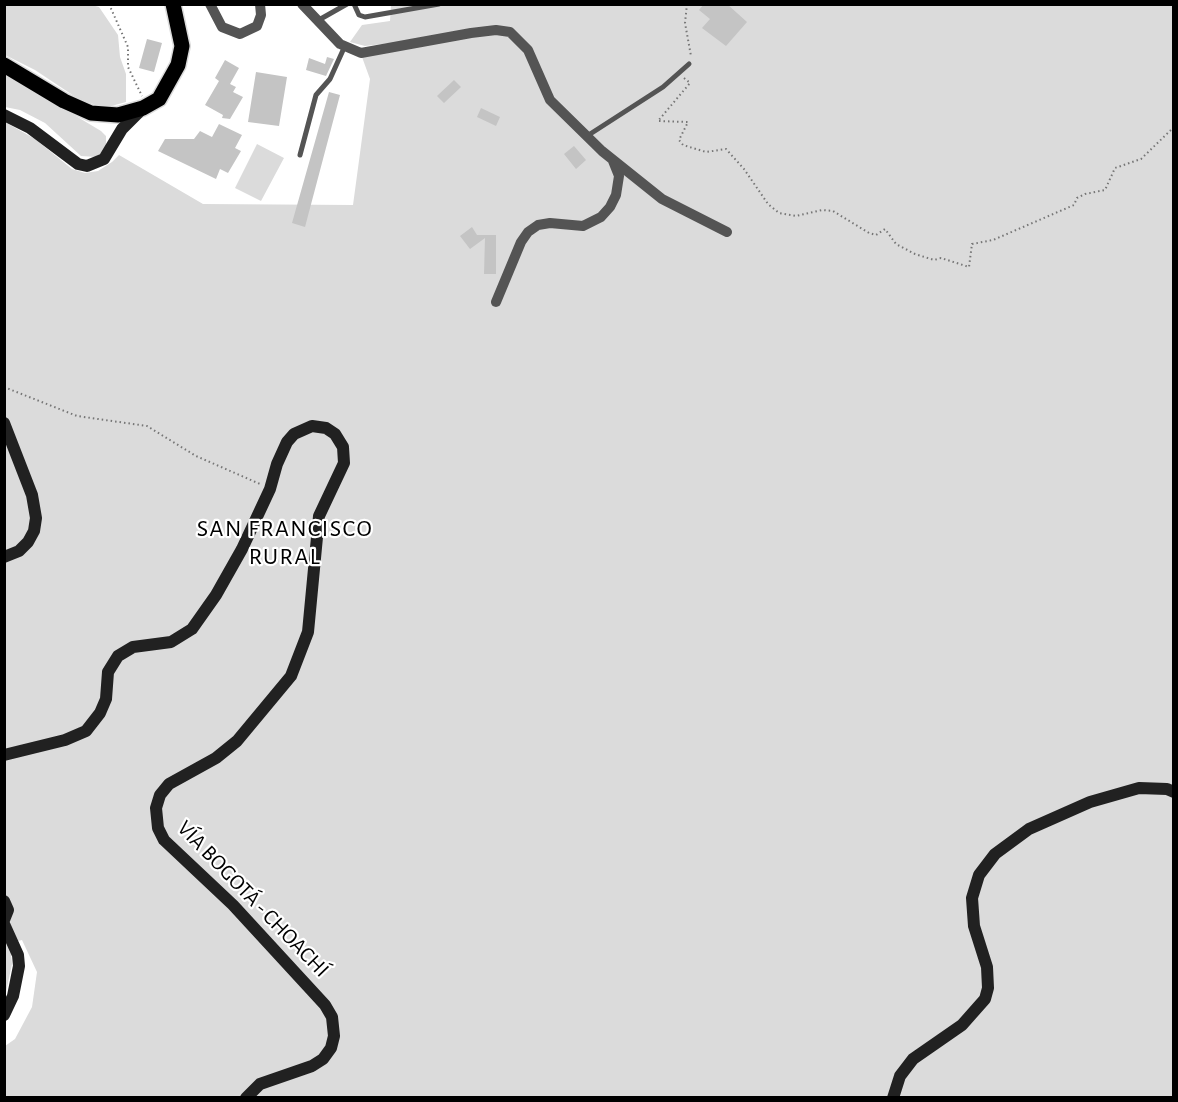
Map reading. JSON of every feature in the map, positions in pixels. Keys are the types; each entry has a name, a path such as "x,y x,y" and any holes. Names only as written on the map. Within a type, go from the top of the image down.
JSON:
{"main road":[{"path":"4,115 18,120 82,165 93,165 104,159 116,137 169,86 181,54 179,25 173,4"},
{"path":"4,65 64,101 98,114 118,115 146,107"},
{"path":"98,114 111,125 116,137"},
{"path":"4,423 32,495 36,518 34,531 28,542 19,551 4,557"},
{"name":"VÍA BOGOTÁ - CHOACHÍ","path":"4,755 65,740 86,731 100,714 106,699 108,672 118,656 133,647 171,642 192,629 230,572 270,489 280,453 294,434 312,426 331,430 338,437 344,450 344,463 323,504 317,523 308,632 295,669 282,690 237,741 216,758 169,784 157,801 155,814 164,840 233,905 325,1005 332,1017 335,1029 333,1042 323,1059 312,1066 260,1084 246,1098"},
{"path":"893,1098 900,1076 913,1059 962,1024 978,1010 985,999 988,988 987,967 974,926 971,905 979,874 995,854 1029,830 1090,802 1139,788 1160,788 1173,792"},
{"path":"4,902 8,910 4,922 14,943 19,966 13,996 4,1015"}],"street":[{"path":"210,4 222,27 240,34 257,26 261,15 260,4"},
{"path":"302,4 344,48 361,53 471,33 496,30 510,32 528,50 550,100 613,161 662,199 727,232"},
{"path":"496,303 521,242 528,232 537,225 550,223 583,226 601,217 610,207 616,195 619,176 613,161"}],"lane":[{"path":"317,21 347,4"},
{"path":"354,4 358,15 365,17 439,4"},
{"path":"300,155 316,95 330,79 344,48"},
{"path":"587,136 680,74 689,64"}],"path":[{"path":"109,4 128,47 128,67 146,107"},
{"path":"687,4 686,23 692,59 689,64"},
{"path":"680,74 690,83 658,121 688,122 679,140 683,145 706,152 726,149 740,163 768,204 779,213 796,216 822,210 833,211 869,233 876,235 885,229 896,243 915,254 933,260 941,258 969,267 972,244 993,240 1074,205 1077,198 1085,194 1105,190 1115,168 1141,159 1173,127"},
{"path":"4,387 77,416 147,426 196,456 270,489"}],"shaded area":[{"path":"88,4 99,7 118,35 120,57 126,74 126,102 104,108 77,98 35,70 5,55 4,5"},
{"path":"391,5 1173,5 1173,1097 5,1097 5,1046 15,1039 32,1007 37,972 22,940 10,943 12,964 5,997 5,122 35,139 72,169 85,173 98,171 119,155 203,204 353,205 370,79 362,57 391,43 365,46 350,42 362,25 390,21"},
{"path":"4,73 101,131 106,136 106,148 97,157 81,156 45,123 20,110 5,107"},
{"path":"257,144 284,158 261,201 235,188"}],"building":[{"path":"704,4 727,4 747,22 726,46 702,28 710,19 699,10"},
{"path":"147,39 162,43 154,72 139,68"},
{"path":"327,57 334,59 326,76 306,70 309,58 325,64"},
{"path":"225,60 239,68 230,84 236,87 233,92 243,97 230,119 222,118 223,115 205,105 219,81 215,78"},
{"path":"256,72 287,77 279,126 248,122"},
{"path":"454,80 461,87 444,103 437,96"},
{"path":"329,92 340,95 305,227 292,223"},
{"path":"481,108 500,117 496,126 477,117"},
{"path":"219,124 242,135 235,148 241,151 228,173 220,169 216,179 158,151 165,139 194,139 200,131 212,137"},
{"path":"574,146 586,160 576,169 564,154"},
{"path":"472,227 477,235 496,235 496,274 484,274 485,238 470,249 460,236"}],"district":[{"name":"SAN FRANCISCO RURAL","path":"285,543"}]}
